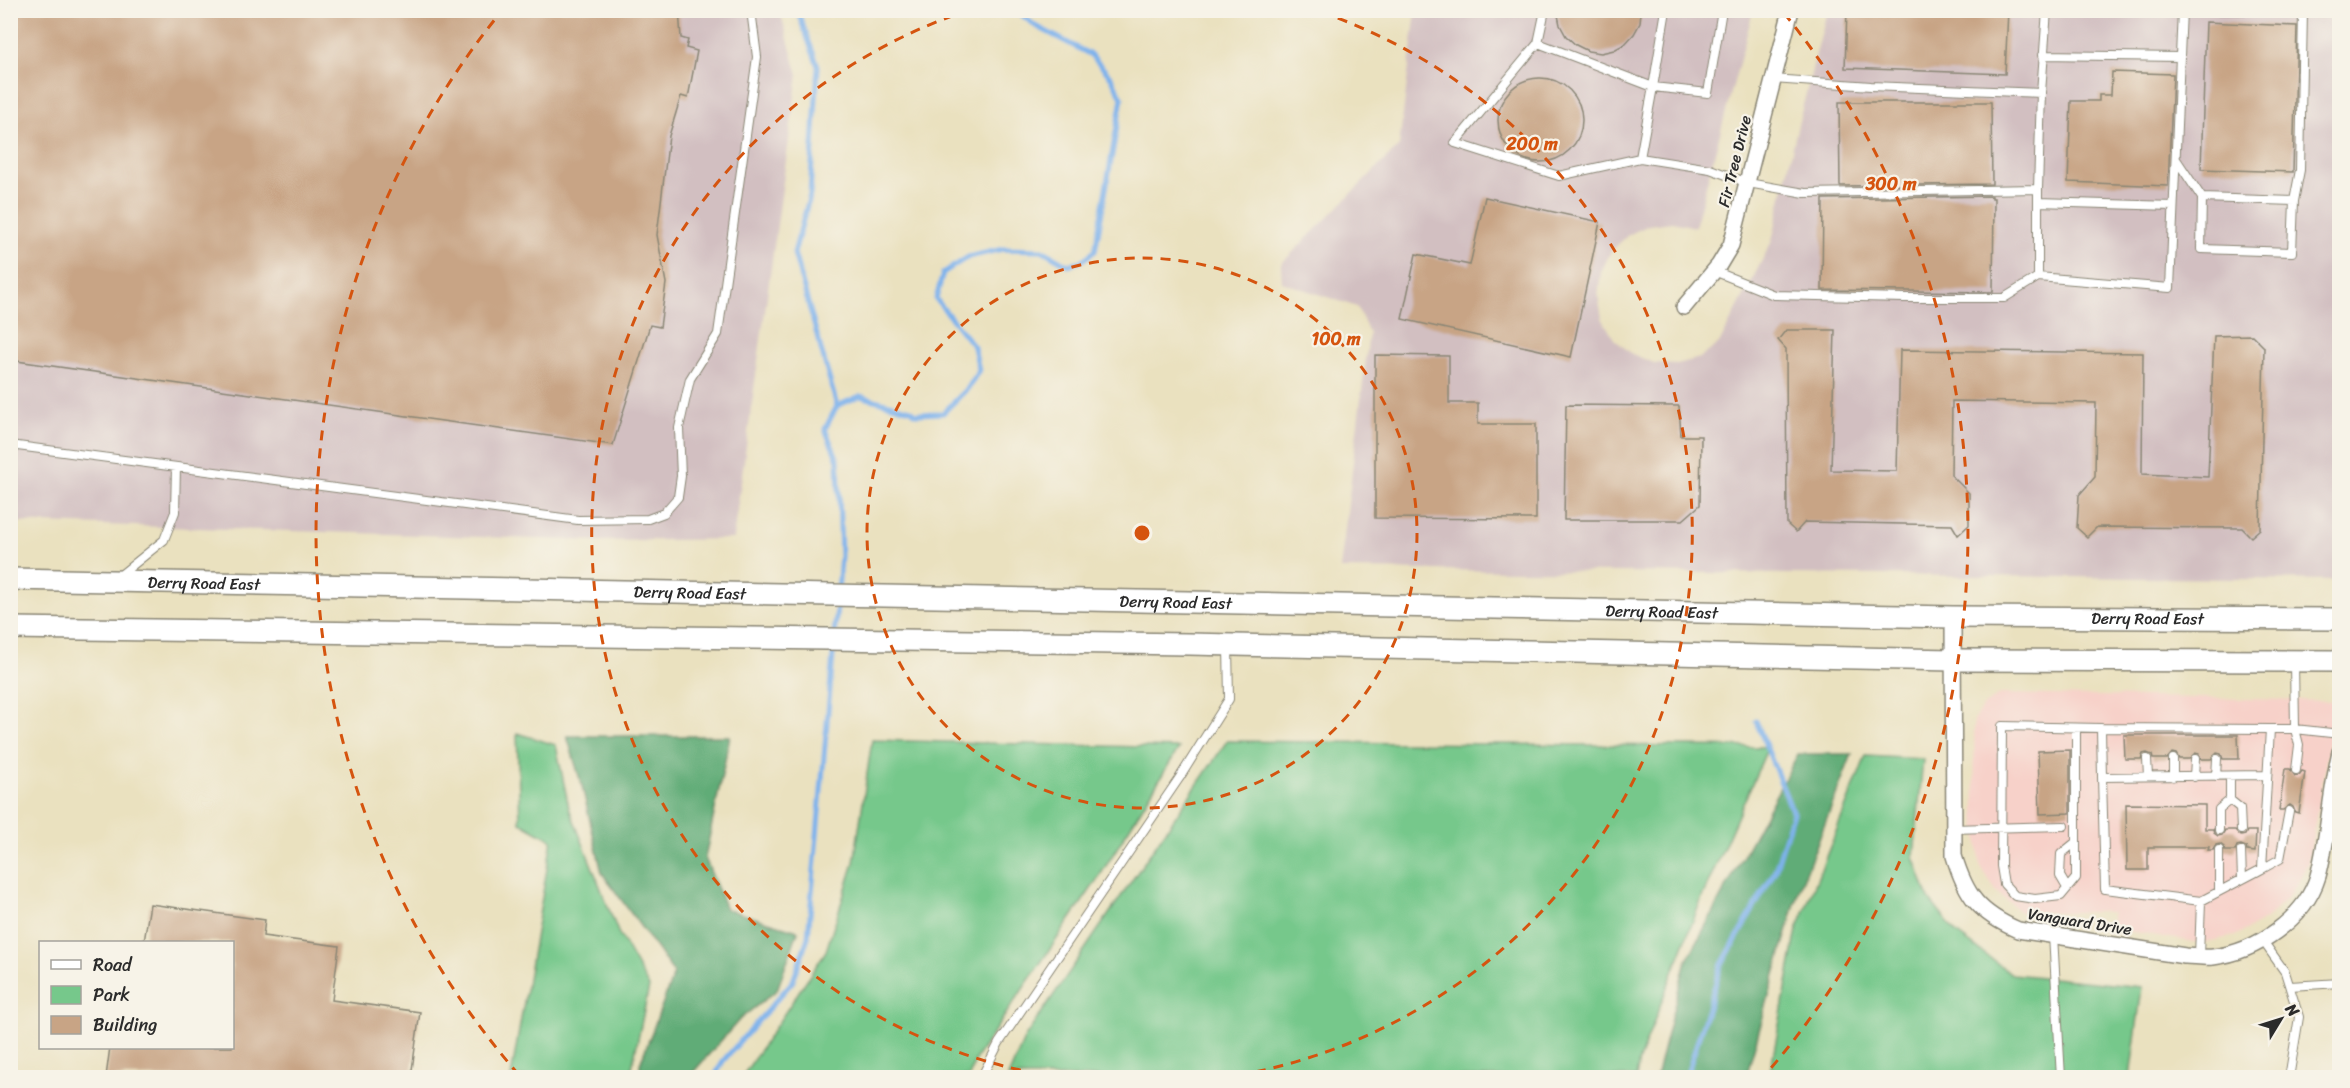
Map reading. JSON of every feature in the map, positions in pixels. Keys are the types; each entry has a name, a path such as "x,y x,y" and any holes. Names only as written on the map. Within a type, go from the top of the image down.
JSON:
{"main road":[{"name":"Derry Road East","path":"10,579 1953,617 2340,619"},
{"path":"10,628 1228,645 1953,660 2340,660"}],"street":[{"name":"Fir Tree Drive","path":"1684,307 1714,271 1731,245 1791,10"},
{"name":"Vanguard Drive","path":"1953,617 1954,856 1961,880 1978,905 1997,921 2018,930 2185,956 2212,957 2235,952 2263,941 2288,920 2308,897 2317,876 2340,752"}],"lane":[{"path":"10,445 578,520 640,520 664,513 678,497 681,476 679,428 690,378 718,334 757,57 751,10"},
{"path":"1545,10 1538,43 1455,143 1559,176 1640,158 1710,169 1748,183 1805,193 2038,189"},
{"path":"1640,158 1666,10"},
{"path":"1538,43 1653,87 1708,93 1722,10"},
{"path":"2038,278 2038,189 2046,11 2302,11 2300,170 2294,201 2292,252 2201,249 2202,198 2176,159"},
{"path":"1714,271 1774,295 2004,298 2038,278 2170,288 2182,11"},
{"path":"2043,55 2180,57"},
{"path":"1773,79 1882,87 2041,93"},
{"path":"2202,198 2294,201"},
{"path":"2038,202 2173,206"},
{"path":"113,581 164,540 175,512 176,467"},
{"path":"981,1077 999,1044 1180,777 1229,699 1228,645"},
{"path":"2294,660 2295,729 2299,746 2296,770"},
{"path":"2076,728 2076,878 2061,896 2035,899 2015,897 2004,884 2001,866 2002,726 2101,728 2148,731 2295,729 2340,734"},
{"path":"2101,728 2105,889 2201,901 2280,859 2289,811"},
{"path":"2262,869 2270,729"},
{"path":"2147,759 2148,776"},
{"path":"2173,759 2173,777"},
{"path":"2194,759 2194,777"},
{"path":"2217,759 2217,776"},
{"path":"2102,777 2266,775"},
{"path":"2230,776 2230,800"},
{"path":"2219,830 2219,809 2230,800"},
{"path":"2230,800 2240,808 2241,830"},
{"path":"1953,829 2064,826"},
{"path":"2067,888 2060,876 2061,854 2076,842"},
{"path":"2219,850 2219,891"},
{"path":"2241,851 2242,879"},
{"path":"2199,956 2201,901"},
{"path":"2053,935 2061,1077"},
{"path":"2263,941 2285,972 2299,1017 2289,1077"},
{"path":"2290,986 2340,983"}],"shaded area":[{"path":"11,11 780,11 798,75 733,539 601,541 11,522"},
{"path":"1416,11 1753,11 1695,227 1672,222 1649,225 1628,235 1611,251 1601,272 1598,295 1602,318 1614,339 1632,354 1654,363 1677,364 1700,358 1719,344 1772,241 1827,11 2339,11 2339,580 1340,569 1369,333 1357,307 1282,282 1281,264 1399,146"},
{"path":"2000,694 2337,701 2308,863 2291,894 2266,919 2235,936 2200,943 2112,928 2112,912 2020,912 1996,891 1980,865 1975,815 1974,720 1983,706"}],"green space":[{"path":"517,733 556,745 569,808 618,932 649,987 630,1077 511,1077 552,840 520,822"},
{"path":"567,736 730,736 705,858 726,909 798,931 777,990 740,1019 689,1077 640,1077 640,1064 674,973 602,873 582,786"},
{"path":"872,740 1179,748 1099,877 976,1058 969,1077 742,1077 826,951 854,863"},
{"path":"1227,741 1768,747 1703,895 1639,1060 1636,1077 1008,1077 1025,1037"},
{"path":"1798,754 1852,754 1798,893 1746,1077 1656,1077 1685,964"},
{"path":"1866,756 1923,759 1914,857 1929,899 1956,933 2012,974 2142,987 2130,1077 1769,1078 1797,930"}],"building":[{"path":"10,10 679,10 681,38 688,40 686,48 697,51 688,98 681,96 669,136 657,235 666,283 660,327 650,325 613,445 10,360"},
{"path":"1557,10 1641,10 1640,23 1625,44 1614,50 1601,53 1588,51 1576,45 1566,36 1560,25"},
{"path":"1847,10 2008,10 2005,74 1845,68"},
{"path":"2206,22 2297,26 2293,172 2201,169"},
{"path":"2112,72 2173,74 2168,186 2068,182 2071,101 2099,101 2099,95 2111,95"},
{"path":"1540,78 1556,81 1575,97 1582,120 1579,136 1563,155 1540,162 1524,159 1505,143 1498,120 1501,104 1517,85"},
{"path":"1839,102 1991,102 1992,184 1840,186"},
{"path":"1992,196 1994,198 1993,292 1822,290 1823,199"},
{"path":"1485,197 1600,222 1571,357 1402,319 1416,254 1470,265"},
{"path":"1786,330 1835,330 1831,470 1897,471 1900,350 2143,353 2142,474 2208,477 2214,336 2252,335 2264,347 2260,529 2251,537 2242,528 2097,527 2087,537 2077,528 2079,495 2095,477 2096,403 1952,401 1951,475 1969,493 1969,525 1958,535 1952,525 1805,522 1796,532 1787,524 1786,349 1778,340"},
{"path":"1375,355 1449,356 1449,403 1478,403 1478,424 1536,424 1536,519 1375,518"},
{"path":"1566,405 1679,406 1681,436 1701,436 1700,505 1683,520 1564,520"},
{"path":"2124,735 2238,735 2239,759 2223,759 2221,754 2217,753 2211,759 2201,759 2199,754 2195,753 2189,759 2179,759 2176,754 2172,753 2167,759 2153,759 2152,755 2147,753 2143,754 2141,759 2125,759"},
{"path":"2070,750 2070,813 2040,814 2038,751"},
{"path":"2285,769 2290,769 2295,776 2302,771 2305,772 2299,813 2295,812 2290,805 2279,810"},
{"path":"2126,804 2205,805 2205,829 2213,829 2218,836 2222,835 2225,830 2235,830 2241,836 2247,831 2256,831 2255,852 2247,851 2246,847 2241,845 2237,846 2235,851 2225,851 2220,844 2216,845 2213,850 2208,850 2209,847 2148,847 2148,870 2127,870"},
{"path":"150,904 265,920 263,936 339,946 332,1000 420,1012 411,1077 106,1077 110,1049 234,1049 234,941 144,941"}],"waterway":[{"path":"797,10 818,66 810,195 794,253 837,406"},
{"path":"838,590 841,556 838,460 825,429 837,406 860,396 911,410 916,414 943,413 968,388 979,370 974,347 936,299 943,273 968,257 1003,249 1042,250 1068,265 1081,261 1095,251 1122,98 1111,77 1091,55 1034,25 1016,10"},
{"path":"834,635 838,599"},
{"path":"714,1078 723,1061 793,981 808,937 834,644"},
{"path":"1686,1078 1721,966 1775,871 1793,813 1756,721"}]}
